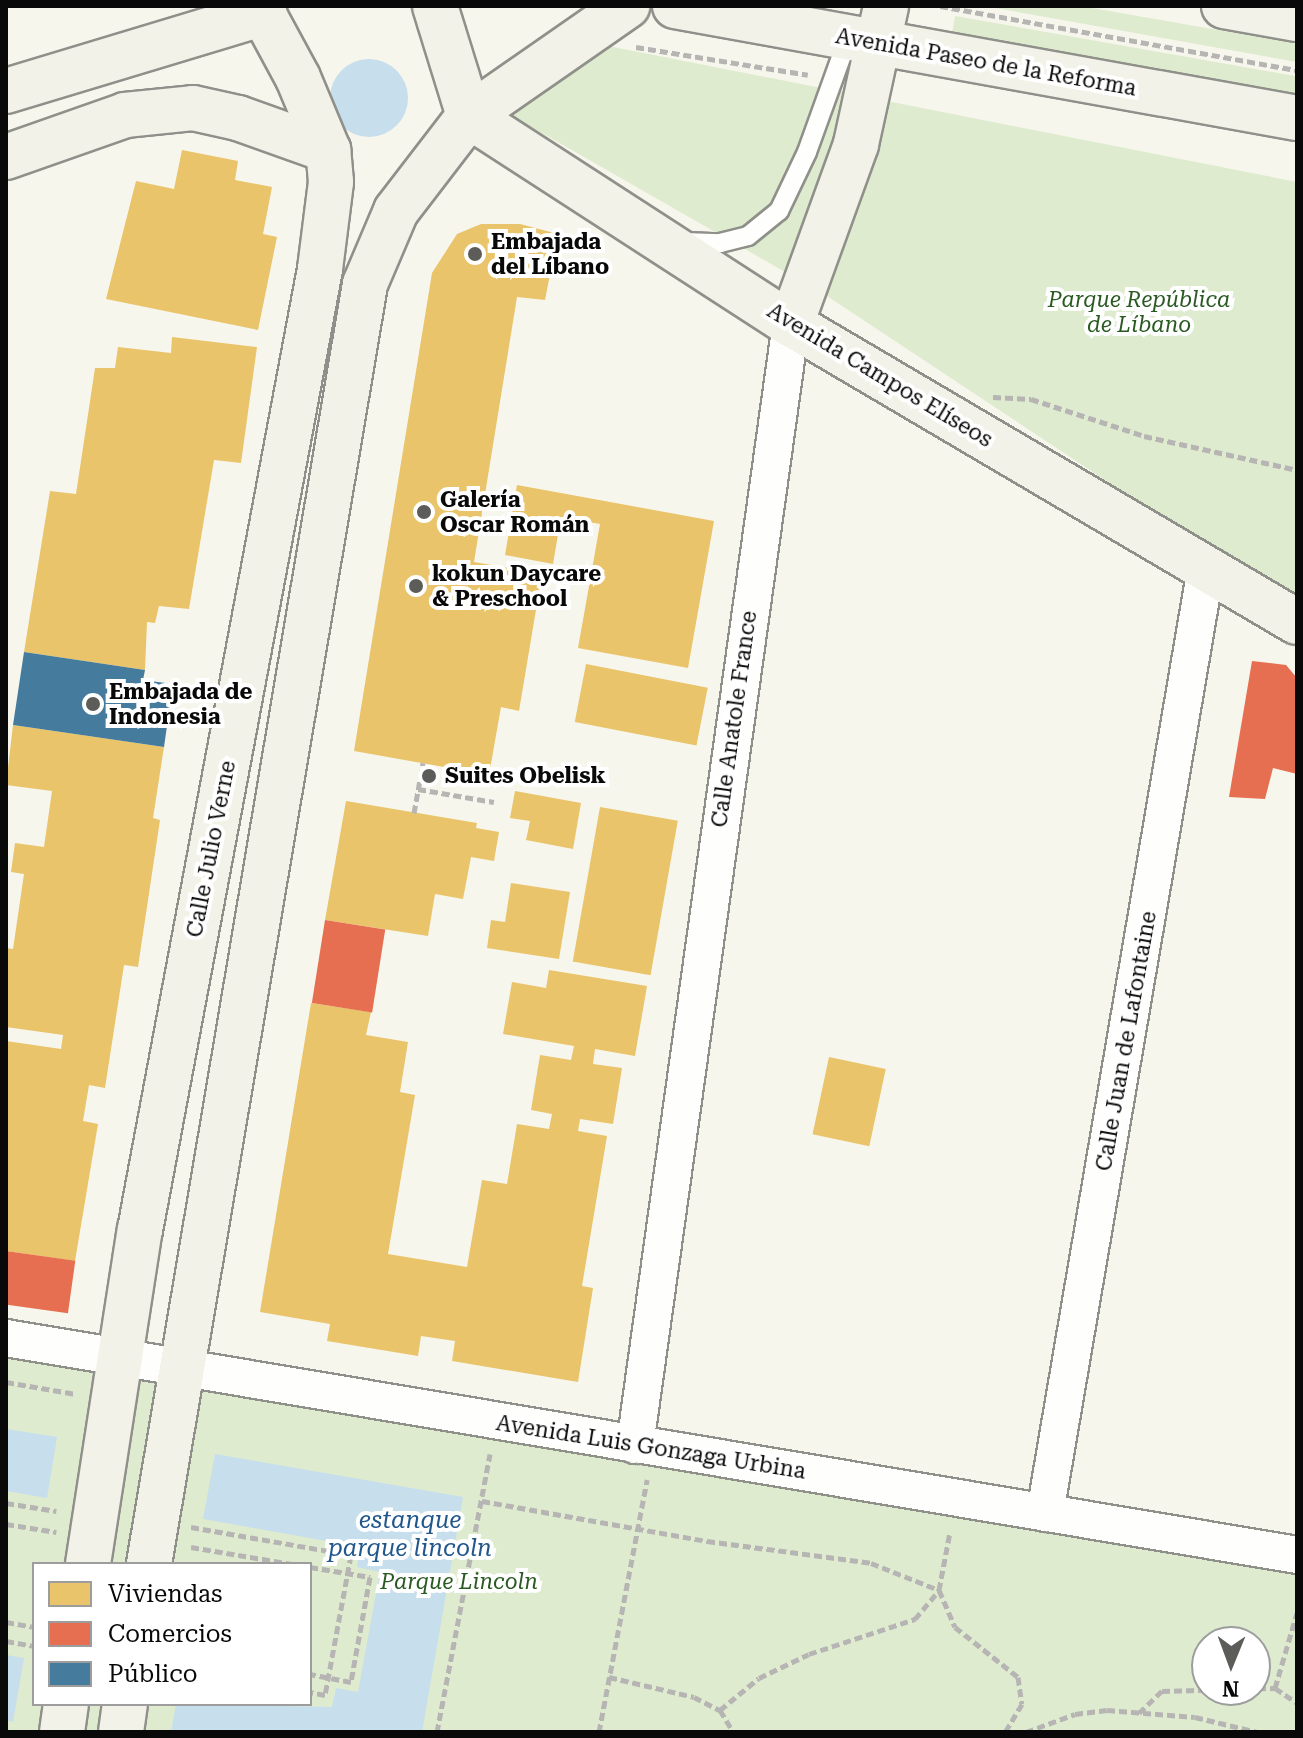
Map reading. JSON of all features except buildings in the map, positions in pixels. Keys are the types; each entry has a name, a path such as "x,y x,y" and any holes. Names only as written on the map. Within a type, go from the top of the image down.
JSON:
{"street":[{"path":"435,6 469,116"},
{"path":"172,1555 182,1369 365,284 396,211 469,116 627,6"},
{"name":"Avenida Paseo de la Reforma","path":"675,6 871,29 1297,118"},
{"path":"1224,6 1297,19"},
{"path":"6,91 262,9"},
{"name":"Calle Julio Verne","path":"77,1549 119,1359 140,1230 320,269 331,182 328,150 262,9"},
{"name":"Calle Anatole France","path":"647,1466 791,324 856,144 871,29"},
{"path":"6,157 125,115 193,108 238,118 328,150"},
{"name":"Avenida Campos Elíseos","path":"469,116 791,324 1297,622"},
{"name":"Calle Juan de Lafontaine","path":"1045,1513 1206,568"},
{"path":"140,1230 151,1248 167,1257 192,1252 204,1239"},
{"name":"Avenida Luis Gonzaga Urbina","path":"6,1338 182,1369 647,1466 954,1515 1045,1513 1297,1555"},
{"path":"62,1732 66,1706"},
{"path":"121,1732 125,1706"}],"lane":[{"path":"651,233 693,245 720,243 760,228 779,211 794,183 834,79 871,29"}],"path":[{"path":"940,6 1297,70"},
{"path":"580,39 834,79"},
{"path":"986,397 1031,399 1144,436 1297,470"},
{"path":"414,813 423,763"},
{"path":"418,789 494,802"},
{"path":"475,1448 506,1454"},
{"path":"437,1732 491,1451"},
{"path":"599,1732 647,1466"},
{"path":"482,1501 636,1529 871,1563 939,1590 955,1627 1018,1677 1022,1704 1005,1732"},
{"path":"6,1503 69,1513"},
{"path":"191,1511 188,1526 172,1555 265,1562"},
{"path":"935,1528 954,1515"},
{"path":"954,1515 965,1534"},
{"path":"720,1710 759,1678 809,1654 915,1619 939,1590 954,1515"},
{"path":"6,1524 77,1549"},
{"path":"188,1526 351,1555 325,1695 312,1692"},
{"path":"312,1567 370,1577 351,1682 312,1674"},
{"path":"1275,1688 1297,1613"},
{"path":"6,1622 32,1627"},
{"path":"6,1641 32,1646"},
{"path":"609,1677 694,1697 720,1710 733,1732"},
{"path":"1138,1713 1162,1691 1275,1688 1297,1703"},
{"path":"1026,1732 1075,1714 1138,1713 1195,1717 1257,1732"}],"green space":[{"path":"984,6 1081,6 1297,44 1297,62"},
{"path":"955,16 1297,76 1295,93 952,33"},
{"name":"Parque República de Líbano","path":"593,43 1297,182 1297,599 1203,545 827,296 502,110"},
{"name":"Parque Lincoln","path":"6,1353 1297,1573 1297,1732 6,1732"}],"water":[{"path":"369,59 384,62 401,76 408,98 405,113 391,130 369,137 354,134 337,120 330,98 333,83 347,66"},
{"path":"6,1429 57,1437 47,1498 6,1491"},
{"name":"estanque parque lincoln","path":"215,1454 463,1497 422,1732 171,1732 176,1706 332,1707 336,1688 358,1692 380,1572 357,1567 360,1547 203,1519"},
{"path":"6,1655 24,1658 13,1722 6,1720"}],"place":[{"name":"Embajada del Líbano","path":"475,254"},
{"name":"Galería Oscar Román","path":"424,512"},
{"name":"kokun Daycare & Preschool","path":"416,586"},
{"name":"Embajada de Indonesia","path":"93,704"},
{"name":"Suites Obelisk","path":"429,776"}]}
